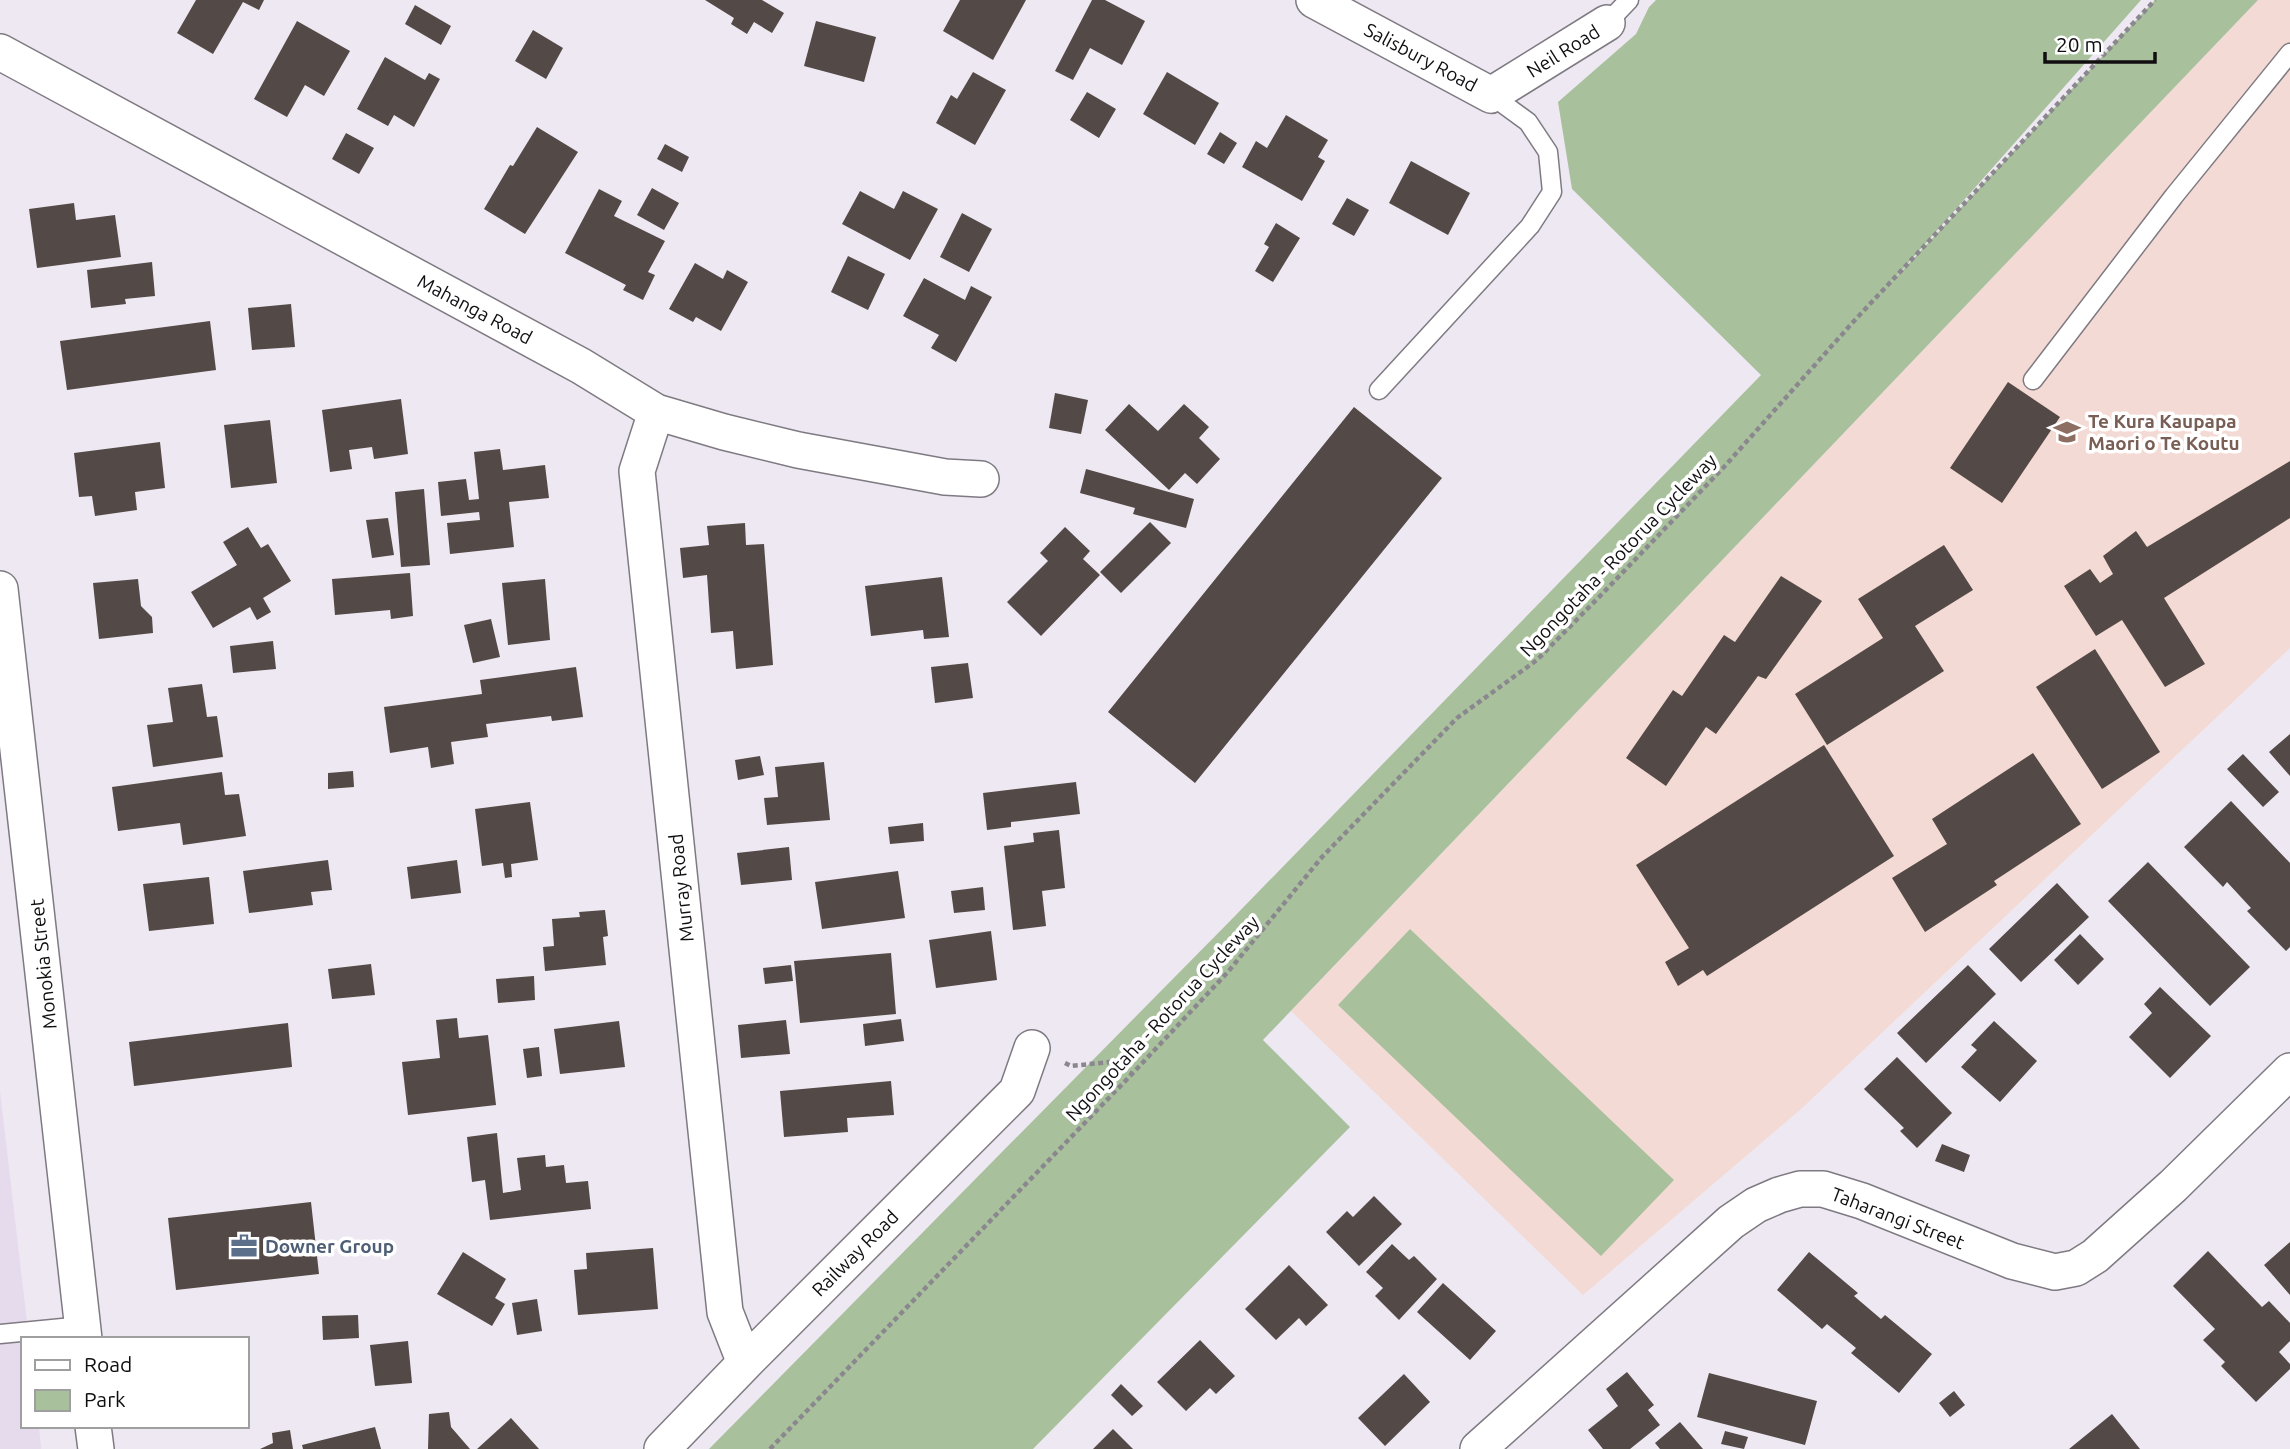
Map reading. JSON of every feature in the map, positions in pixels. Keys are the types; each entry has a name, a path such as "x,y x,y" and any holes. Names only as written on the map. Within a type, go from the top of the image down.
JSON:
{"street":[{"name":"Salisbury Road","path":"1314,0 1490,95"},
{"name":"Neil Road","path":"1490,95 1618,12"},
{"name":"Mahanga Road","path":"0,52 569,360 656,412 798,450 945,477 981,479"},
{"name":"Murray Road","path":"656,412 638,471 725,1312 745,1363"},
{"name":"Monokia Street","path":"0,589 12,788 84,1332"},
{"name":"Railway Road","path":"662,1449 1017,1091 1032,1048"},
{"name":"Taharangi Street","path":"1478,1449 1731,1222 1756,1205 1800,1189 1823,1189 1862,1201 2012,1261 2055,1272 2076,1268 2095,1256 2173,1186 2290,1071"},
{"path":"93,1428 96,1449"}],"lane":[{"path":"2033,380 2290,52"},
{"path":"1379,390 1530,226 1552,192 1548,152 1528,121 1490,95"},
{"path":"0,1334 84,1332"}],"path":[{"name":"Ngongotaha - Rotorua Cycleway","path":"770,1449 1227,973 1322,857 1457,718 1537,660 1724,467 1854,321 2155,0"},
{"path":"1032,1048 1070,1066 1110,1062 1132,1074"}],"shaded area":[{"name":"Te Kura Kaupapa Maori o Te Koutu","path":"2258,0 2290,0 2290,648 1800,1110 1583,1295 1291,1011"},
{"path":"0,1091 29,1337 21,1337 21,1428 39,1428 41,1449 0,1449"}],"green space":[{"path":"1656,0 2141,0 1887,287 2155,0 2258,0 1263,1040 1350,1127 1033,1449 709,1449 1231,920 1761,375 1572,189 1558,102 1636,34 1649,7"},
{"path":"1410,929 1674,1180 1601,1256 1338,1005"}],"building":[{"path":"196,0 264,0 259,10 243,2 213,54 177,33"},
{"path":"705,0 762,0 784,13 772,33 754,22 747,34 731,24 734,18"},
{"path":"960,0 1026,0 993,60 943,31"},
{"path":"1092,0 1105,0 1145,21 1122,65 1090,48 1073,80 1055,71"},
{"path":"415,5 451,26 441,45 405,24"},
{"path":"297,21 350,51 324,96 305,85 287,117 254,99"},
{"path":"816,21 876,37 864,82 804,66"},
{"path":"533,30 563,48 546,79 515,61"},
{"path":"385,57 425,80 429,73 440,79 414,127 394,115 388,126 357,109"},
{"path":"973,72 1006,90 975,145 936,123 951,95 957,99"},
{"path":"1167,72 1219,103 1195,145 1143,114"},
{"path":"1087,92 1116,109 1099,138 1070,120"},
{"path":"1286,115 1328,140 1318,157 1325,161 1302,201 1242,167 1256,141 1267,148"},
{"path":"537,127 578,152 525,234 484,209"},
{"path":"1220,132 1237,143 1224,164 1207,154"},
{"path":"346,133 374,148 359,174 332,159"},
{"path":"665,144 689,157 682,172 657,159"},
{"path":"1411,161 1470,193 1448,235 1389,203"},
{"path":"652,188 679,203 664,230 637,215"},
{"path":"599,189 622,201 614,216 665,241 648,272 655,275 643,300 623,290 626,285 565,253"},
{"path":"860,191 894,209 903,191 938,209 910,260 842,224"},
{"path":"1347,198 1369,210 1354,236 1332,224"},
{"path":"74,203 76,220 115,215 121,257 37,268 29,209"},
{"path":"962,213 992,229 969,272 940,257"},
{"path":"1276,223 1300,238 1273,282 1255,271 1269,247 1264,244"},
{"path":"848,256 885,274 868,310 831,292"},
{"path":"152,262 155,296 125,299 126,304 91,308 87,270"},
{"path":"695,263 723,279 727,270 748,282 721,331 696,317 693,322 669,309"},
{"path":"924,278 965,300 971,286 992,297 956,362 931,348 939,335 903,316"},
{"path":"291,304 295,347 252,350 248,308"},
{"path":"210,321 216,370 67,390 60,341"},
{"path":"2008,382 2060,417 2002,503 1950,468"},
{"path":"1055,393 1088,400 1081,434 1049,428"},
{"path":"401,399 408,454 374,459 372,447 349,450 352,469 330,472 322,410"},
{"path":"1129,404 1158,431 1184,404 1209,427 1199,438 1220,459 1197,484 1185,473 1169,490 1105,430"},
{"path":"1354,407 1442,478 1195,783 1108,712"},
{"path":"270,420 277,483 231,488 224,425"},
{"path":"160,442 165,488 135,492 137,510 95,516 92,496 79,497 74,453"},
{"path":"500,449 503,470 545,465 549,498 509,502 514,547 450,554 447,523 480,520 479,512 441,516 438,482 466,479 469,500 479,499 474,452"},
{"path":"2290,461 2290,518 2164,598 2205,664 2165,687 2122,620 2096,636 2064,586 2090,569 2100,583 2113,574 2103,556 2136,531 2147,547"},
{"path":"1086,469 1194,499 1186,528 1133,514 1135,508 1080,493"},
{"path":"424,489 430,565 401,567 395,492"},
{"path":"388,518 394,555 372,558 366,520"},
{"path":"1150,522 1171,543 1121,593 1100,572"},
{"path":"745,523 746,545 764,544 773,665 736,669 733,631 711,633 707,575 683,578 680,548 709,545 707,526"},
{"path":"248,527 261,548 268,544 291,581 263,598 271,612 257,620 250,607 213,628 191,592 237,565 223,542"},
{"path":"1065,527 1090,551 1083,559 1100,575 1041,636 1007,602 1048,561 1040,553"},
{"path":"1944,545 1973,590 1915,626 1944,671 1827,745 1795,694 1883,638 1858,599"},
{"path":"410,573 413,616 391,619 390,610 335,615 332,579"},
{"path":"1781,576 1822,601 1766,679 1758,676 1716,734 1706,727 1666,786 1626,758 1673,690 1682,696 1724,635 1735,642"},
{"path":"942,577 949,637 924,639 923,630 871,636 865,586"},
{"path":"138,579 141,606 152,617 153,633 99,639 93,583"},
{"path":"545,579 550,640 508,645 502,583"},
{"path":"491,619 500,657 473,663 464,625"},
{"path":"273,641 276,669 233,673 230,646"},
{"path":"2095,649 2160,752 2102,789 2036,687"},
{"path":"968,663 973,698 935,703 931,667"},
{"path":"576,667 583,717 552,721 551,716 486,724 488,737 451,742 454,764 431,768 428,747 390,753 384,707 482,694 480,680"},
{"path":"202,684 207,717 217,716 223,757 153,767 147,725 173,722 168,688"},
{"path":"2290,734 2290,776 2269,752"},
{"path":"1824,745 1894,856 1707,976 1703,970 1678,986 1665,962 1689,948 1636,865"},
{"path":"2033,753 2081,824 1994,881 1997,885 1925,932 1892,878 1947,844 1932,819"},
{"path":"2243,754 2279,792 2263,807 2227,769"},
{"path":"760,756 764,775 738,780 735,760"},
{"path":"824,762 830,820 767,825 764,798 778,797 775,767"},
{"path":"353,771 354,787 328,789 328,773"},
{"path":"222,772 225,795 239,794 246,836 183,845 180,823 118,831 112,787"},
{"path":"1076,782 1080,814 1011,822 1011,827 987,830 983,793"},
{"path":"2231,801 2290,863 2290,947 2286,951 2247,911 2251,908 2227,882 2223,887 2184,847"},
{"path":"530,802 538,860 511,864 512,877 505,878 503,863 482,866 475,809"},
{"path":"923,823 924,841 890,844 888,827"},
{"path":"1059,830 1065,888 1042,891 1046,926 1013,930 1004,846 1034,842 1033,833"},
{"path":"789,847 792,880 741,885 737,853"},
{"path":"328,860 332,890 311,892 313,905 249,913 243,871"},
{"path":"457,860 461,893 411,899 407,867"},
{"path":"2148,862 2250,967 2210,1006 2108,901"},
{"path":"898,871 905,918 822,929 815,882"},
{"path":"209,877 214,924 149,931 143,884"},
{"path":"2057,883 2089,917 2021,982 1989,949"},
{"path":"983,887 985,910 954,913 951,891"},
{"path":"605,910 608,936 603,937 606,965 545,971 543,947 554,946 552,919 580,917 579,912"},
{"path":"991,931 997,980 936,988 929,940"},
{"path":"2080,934 2104,959 2078,985 2054,960"},
{"path":"891,953 896,1014 800,1023 794,961"},
{"path":"371,964 375,995 332,999 328,969"},
{"path":"791,965 793,981 765,984 763,968"},
{"path":"1968,965 1996,994 1926,1063 1897,1033"},
{"path":"534,976 535,1000 498,1003 496,979"},
{"path":"2160,987 2211,1036 2170,1078 2129,1037 2152,1013 2144,1004"},
{"path":"457,1018 459,1038 488,1035 496,1105 408,1115 402,1062 440,1058 436,1020"},
{"path":"901,1019 904,1041 865,1046 863,1024"},
{"path":"786,1020 790,1054 741,1058 738,1025"},
{"path":"619,1021 625,1067 560,1074 554,1029"},
{"path":"1994,1021 2037,1061 2000,1102 1961,1067 1977,1050 1971,1045"},
{"path":"288,1023 292,1067 134,1086 129,1042"},
{"path":"539,1047 542,1076 527,1078 523,1049"},
{"path":"1897,1057 1952,1113 1917,1148 1900,1131 1904,1128 1864,1089"},
{"path":"891,1081 894,1115 847,1118 848,1132 784,1137 780,1091"},
{"path":"497,1133 503,1193 521,1190 517,1158 545,1155 546,1167 564,1165 566,1183 588,1181 591,1209 490,1220 485,1180 472,1182 467,1137"},
{"path":"1942,1144 1970,1155 1964,1172 1935,1161"},
{"path":"1374,1196 1402,1224 1359,1266 1326,1232 1347,1211 1353,1217"},
{"name":"Downer Group","path":"311,1202 319,1274 176,1290 168,1218"},
{"path":"2290,1242 2290,1295 2264,1265"},
{"path":"1392,1244 1409,1260 1414,1256 1437,1279 1399,1320 1375,1296 1383,1288 1366,1272"},
{"path":"653,1248 658,1309 578,1315 574,1270 587,1269 586,1253"},
{"path":"2208,1251 2262,1307 2269,1301 2290,1323 2290,1341 2279,1352 2290,1364 2290,1369 2256,1402 2221,1366 2225,1362 2203,1340 2215,1329 2173,1286"},
{"path":"463,1252 506,1279 495,1298 505,1304 492,1326 437,1294"},
{"path":"1809,1252 1858,1293 1854,1296 1881,1319 1885,1315 1932,1354 1899,1393 1851,1353 1856,1348 1827,1324 1822,1329 1777,1290"},
{"path":"1289,1265 1328,1305 1306,1326 1299,1318 1276,1340 1245,1309"},
{"path":"1443,1283 1496,1331 1470,1360 1417,1312"},
{"path":"537,1299 542,1331 517,1335 512,1303"},
{"path":"358,1315 359,1338 323,1340 322,1316"},
{"path":"1200,1340 1235,1376 1216,1394 1210,1388 1186,1411 1157,1382"},
{"path":"408,1341 412,1383 375,1386 370,1345"},
{"path":"1627,1372 1654,1405 1648,1410 1660,1425 1630,1449 1603,1449 1588,1430 1618,1406 1606,1389"},
{"path":"1709,1373 1817,1401 1805,1445 1697,1417"},
{"path":"1404,1374 1430,1402 1385,1446 1358,1418"},
{"path":"1121,1384 1143,1406 1132,1416 1111,1395"},
{"path":"1954,1391 1965,1405 1950,1417 1939,1403"},
{"path":"449,1412 451,1427 470,1449 428,1449 429,1414"},
{"path":"2112,1414 2140,1449 2069,1449"},
{"path":"511,1418 539,1449 477,1449"},
{"path":"1680,1422 1703,1449 1660,1449 1655,1443"},
{"path":"375,1427 381,1449 303,1449 302,1445"},
{"path":"1113,1429 1133,1449 1093,1449"},
{"path":"290,1430 293,1449 260,1449 273,1443 272,1433"},
{"path":"1725,1431 1748,1437 1744,1449 1721,1444"}],"place":[{"name":"Te Kura Kaupapa Maori o Te Koutu","path":"2067,432"},
{"name":"Downer Group","path":"244,1246"}]}
